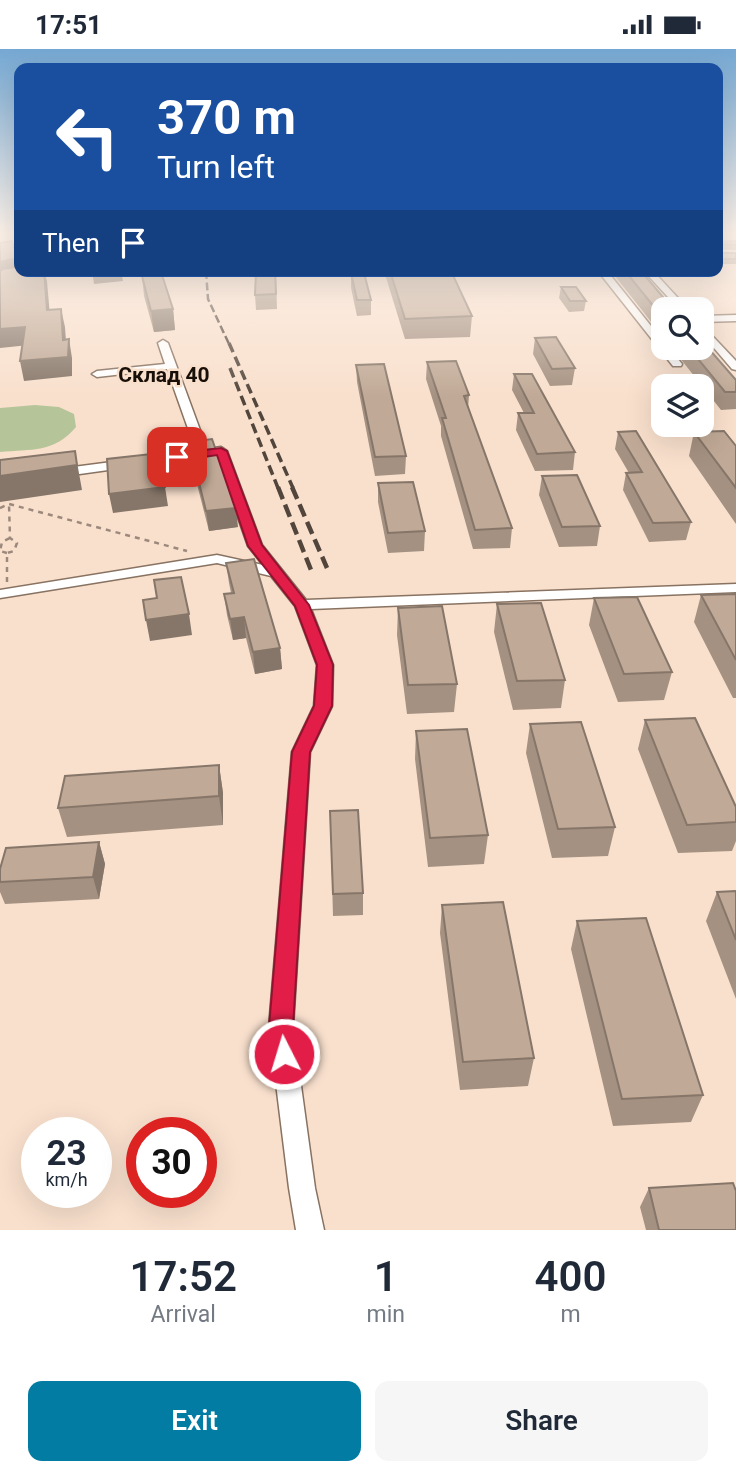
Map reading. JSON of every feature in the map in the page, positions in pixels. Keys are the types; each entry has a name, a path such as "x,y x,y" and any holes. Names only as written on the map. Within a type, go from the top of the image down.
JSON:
{"street":[{"path":"615,287 651,332"},
{"path":"714,319 736,318"},
{"path":"714,342 736,367"},
{"path":"163,343 203,454"},
{"path":"674,360 677,364"},
{"path":"97,374 171,366"},
{"path":"41,475 221,451 255,546 302,605 325,665 323,706 301,752 281,1027 310,1230"},
{"path":"4,593 217,559 277,573"},
{"path":"302,605 736,587"}],"path":[{"path":"9,504 9,538"},
{"path":"0,508 9,504 191,552"},
{"path":"9,538 17,543 14,551 1,551 2,542 9,538"},
{"path":"4,593 8,553"}],"green space":[{"path":"35,405 59,407 74,414 76,427 51,446 0,452 0,408"}],"building":[{"path":"0,287 45,287 47,310 61,309 63,340 69,339 68,357 20,361 25,327 0,329"},
{"path":"145,287 166,287 173,309 151,311"},
{"path":"255,287 276,287 276,294 255,295"},
{"path":"354,287 368,287 371,300 357,300"},
{"path":"395,287 459,287 472,316 405,319"},
{"path":"561,287 576,287 586,301 570,301"},
{"path":"638,287 655,287 663,297 651,297 651,303"},
{"path":"556,337 575,368 552,369 535,338"},
{"path":"714,355 736,380 736,392 725,392 714,379 714,374 710,374 699,360 714,360"},
{"path":"456,361 469,395 464,396 512,528 475,530 442,418 446,418 427,362"},
{"path":"384,364 406,456 375,457 356,365"},
{"path":"514,374 532,374 575,452 537,454 518,413 534,413"},
{"path":"636,431 691,522 653,523 626,473 642,472 618,432"},
{"path":"714,431 724,431 736,446 736,488 698,437 714,437"},
{"path":"212,439 236,508 206,511 189,442"},
{"path":"75,451 77,465 0,476 0,460"},
{"path":"160,453 165,487 109,494 107,459"},
{"path":"577,475 600,526 562,527 542,476"},
{"path":"413,482 425,531 388,533 378,483"},
{"path":"254,559 280,648 253,652 244,617 230,619 224,594 234,593 226,563"},
{"path":"181,577 189,614 146,620 143,600 157,598 154,580"},
{"path":"736,594 736,660 701,595"},
{"path":"637,597 672,672 624,674 594,598"},
{"path":"541,603 565,680 517,681 497,604"},
{"path":"442,606 457,684 408,685 398,608"},
{"path":"695,718 736,807 736,822 687,825 645,720"},
{"path":"581,722 615,827 558,829 530,724"},
{"path":"467,729 488,835 430,838 416,731"},
{"path":"219,765 219,796 58,808 65,776"},
{"path":"358,810 363,893 333,894 330,811"},
{"path":"99,842 93,877 0,882 0,869 6,848"},
{"path":"736,891 736,940 717,892"},
{"path":"503,902 534,1058 463,1062 442,905"},
{"path":"646,918 703,1095 622,1099 577,921"},
{"path":"733,1183 736,1191 736,1230 659,1230 649,1188"}],"railway":[{"path":"207,287 208,299 229,344"},
{"path":"229,343 293,488"},
{"path":"230,368 278,488"},
{"path":"278,487 311,570"},
{"path":"292,487 327,568"}],"district":[{"name":"Склад 40","path":"164,375"}],"route":[{"path":"177,457 221,451 255,546 302,605 325,665 323,706 301,752 281,1027 284,1054"}]}
